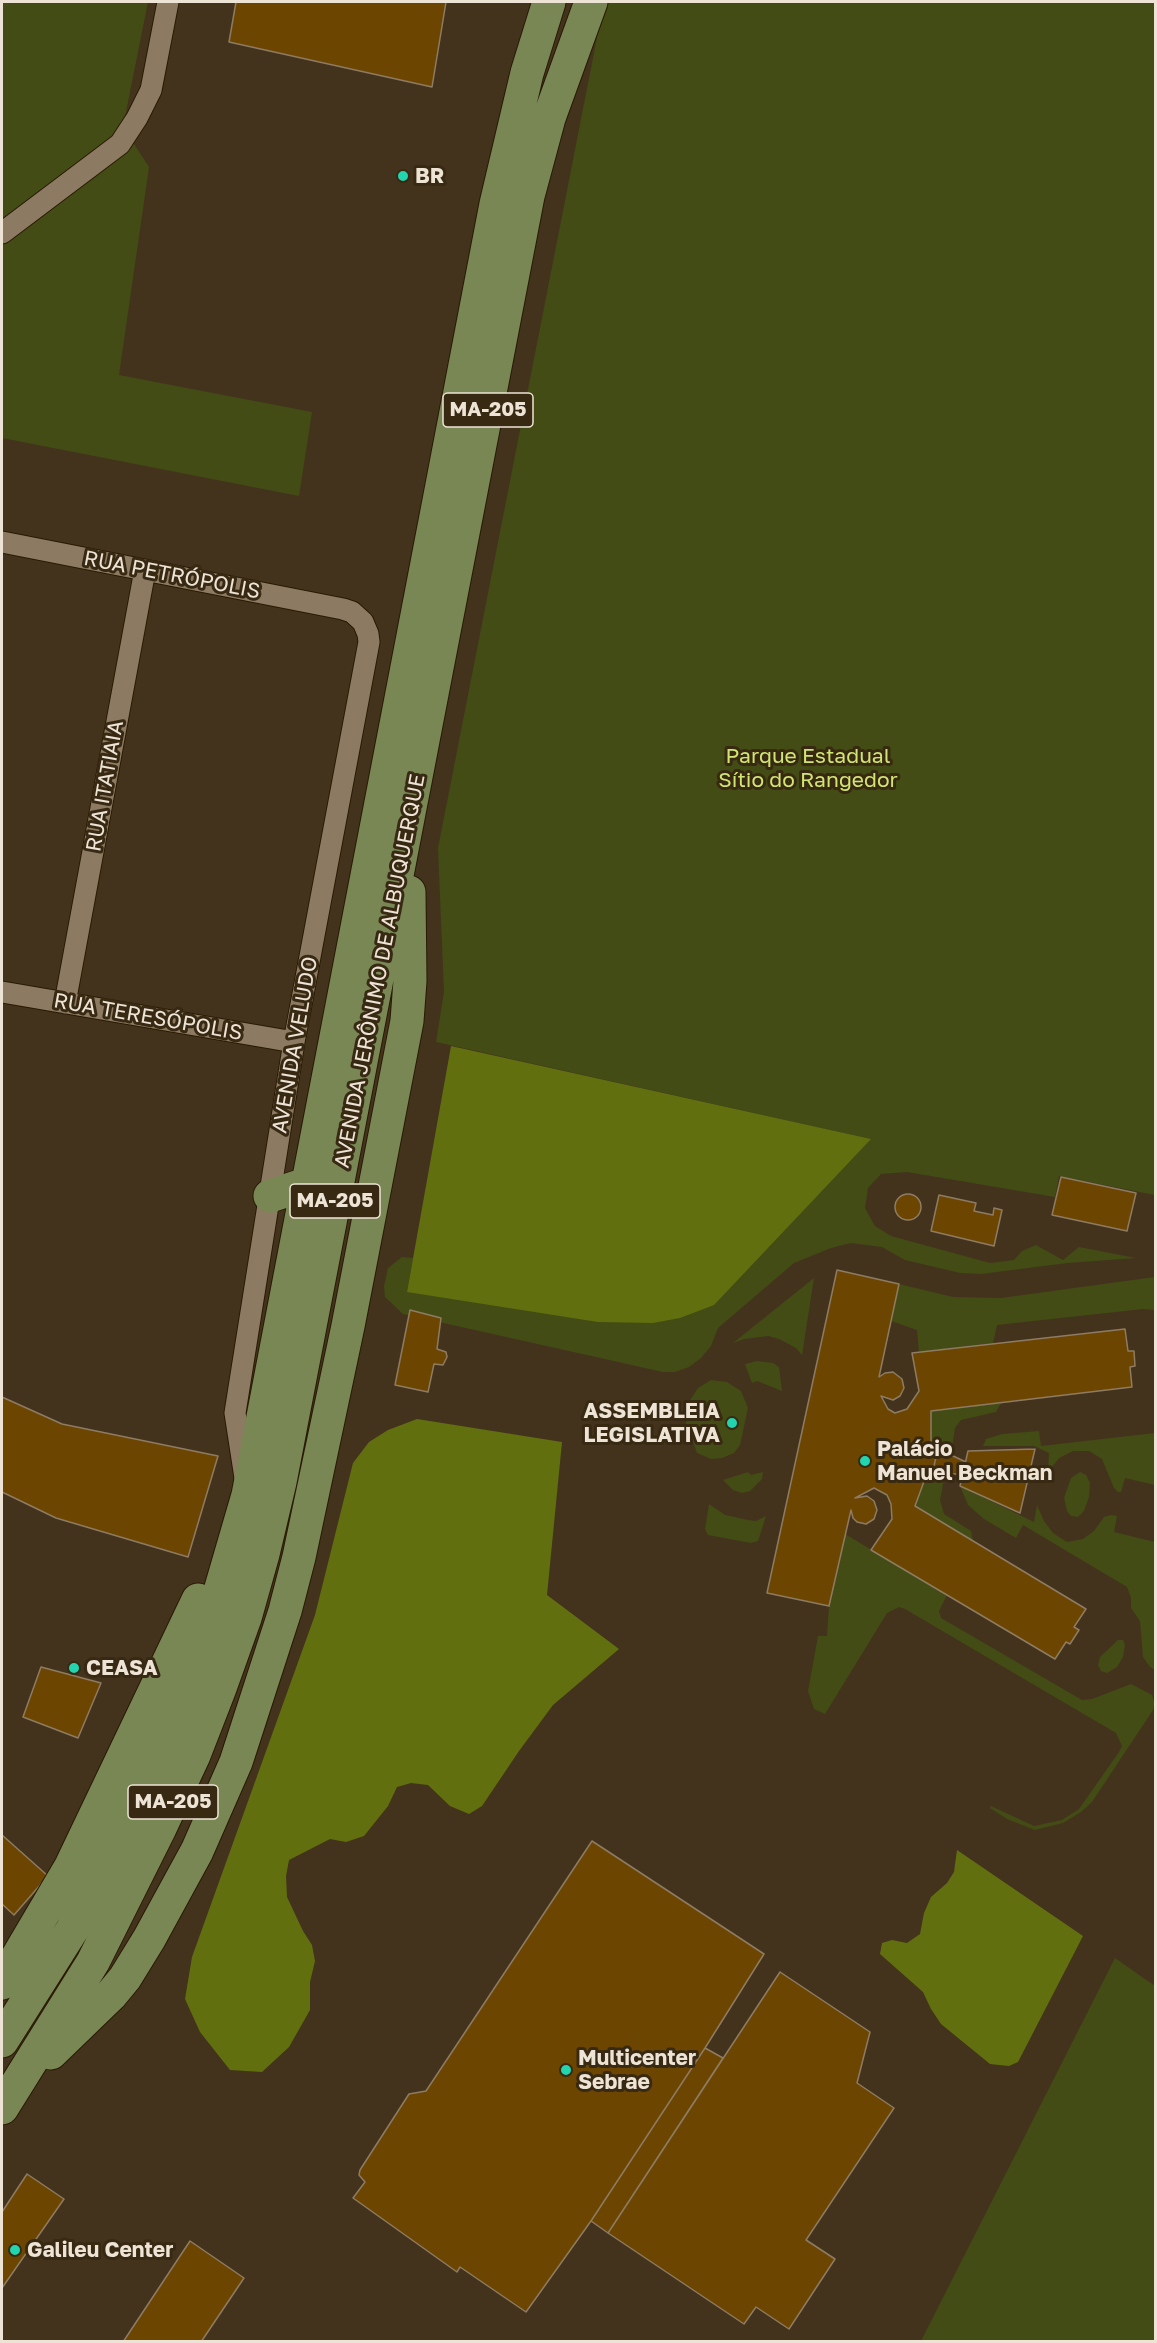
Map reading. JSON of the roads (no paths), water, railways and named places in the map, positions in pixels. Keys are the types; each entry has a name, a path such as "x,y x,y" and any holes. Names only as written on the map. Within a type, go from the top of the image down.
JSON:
{"main road":[{"path":"496,204 511,91 528,2"},
{"name":"AVENIDA JERÔNIMO DE ALBUQUERQUE","path":"2,2041 72,1930 139,1799 170,1730 194,1668 216,1605 248,1495 496,204 527,73 549,2"},
{"name":"AVENIDA JERÔNIMO DE ALBUQUERQUE","path":"5,2103 93,1962 160,1828 194,1755 244,1618 263,1554 280,1482 528,196 549,118 591,2"},
{"path":"408,825 410,948"},
{"path":"356,935 368,924 378,920 389,921 402,931 410,948"},
{"name":"MA-205","path":"5,2103 39,2065 111,1995 137,1960 197,1851 222,1797 239,1751 285,1611 342,1357 407,1021 410,948"},
{"path":"270,1196 309,1183"},
{"name":"AVENIDA JERÔNIMO DE ALBUQUERQUE","path":"2,1983 58,1892 87,1835 248,1495"}],"street":[{"path":"2,233 120,144 151,90 168,2"},
{"name":"RUA PETRÓPOLIS","path":"2,542 343,609"},
{"name":"RUA ITATIAIA","path":"64,1003 145,570"},
{"name":"AVENIDA VELUDO","path":"248,1495 235,1413 294,1042 369,642 369,634 363,622 352,612 343,609"},
{"name":"RUA TERESÓPOLIS","path":"2,992 294,1042"}],"place":[{"name":"BR","path":"403,176"},
{"name":"ASSEMBLEIA LEGISLATIVA","path":"732,1423"},
{"name":"Palácio Manuel Beckman","path":"865,1461"},
{"name":"CEASA","path":"74,1668"},
{"name":"Multicenter Sebrae","path":"566,2070"},
{"name":"Galileu Center","path":"15,2250"}],"park label":[{"name":"Parque Estadual Sítio do Rangedor","path":"808,768"}]}
